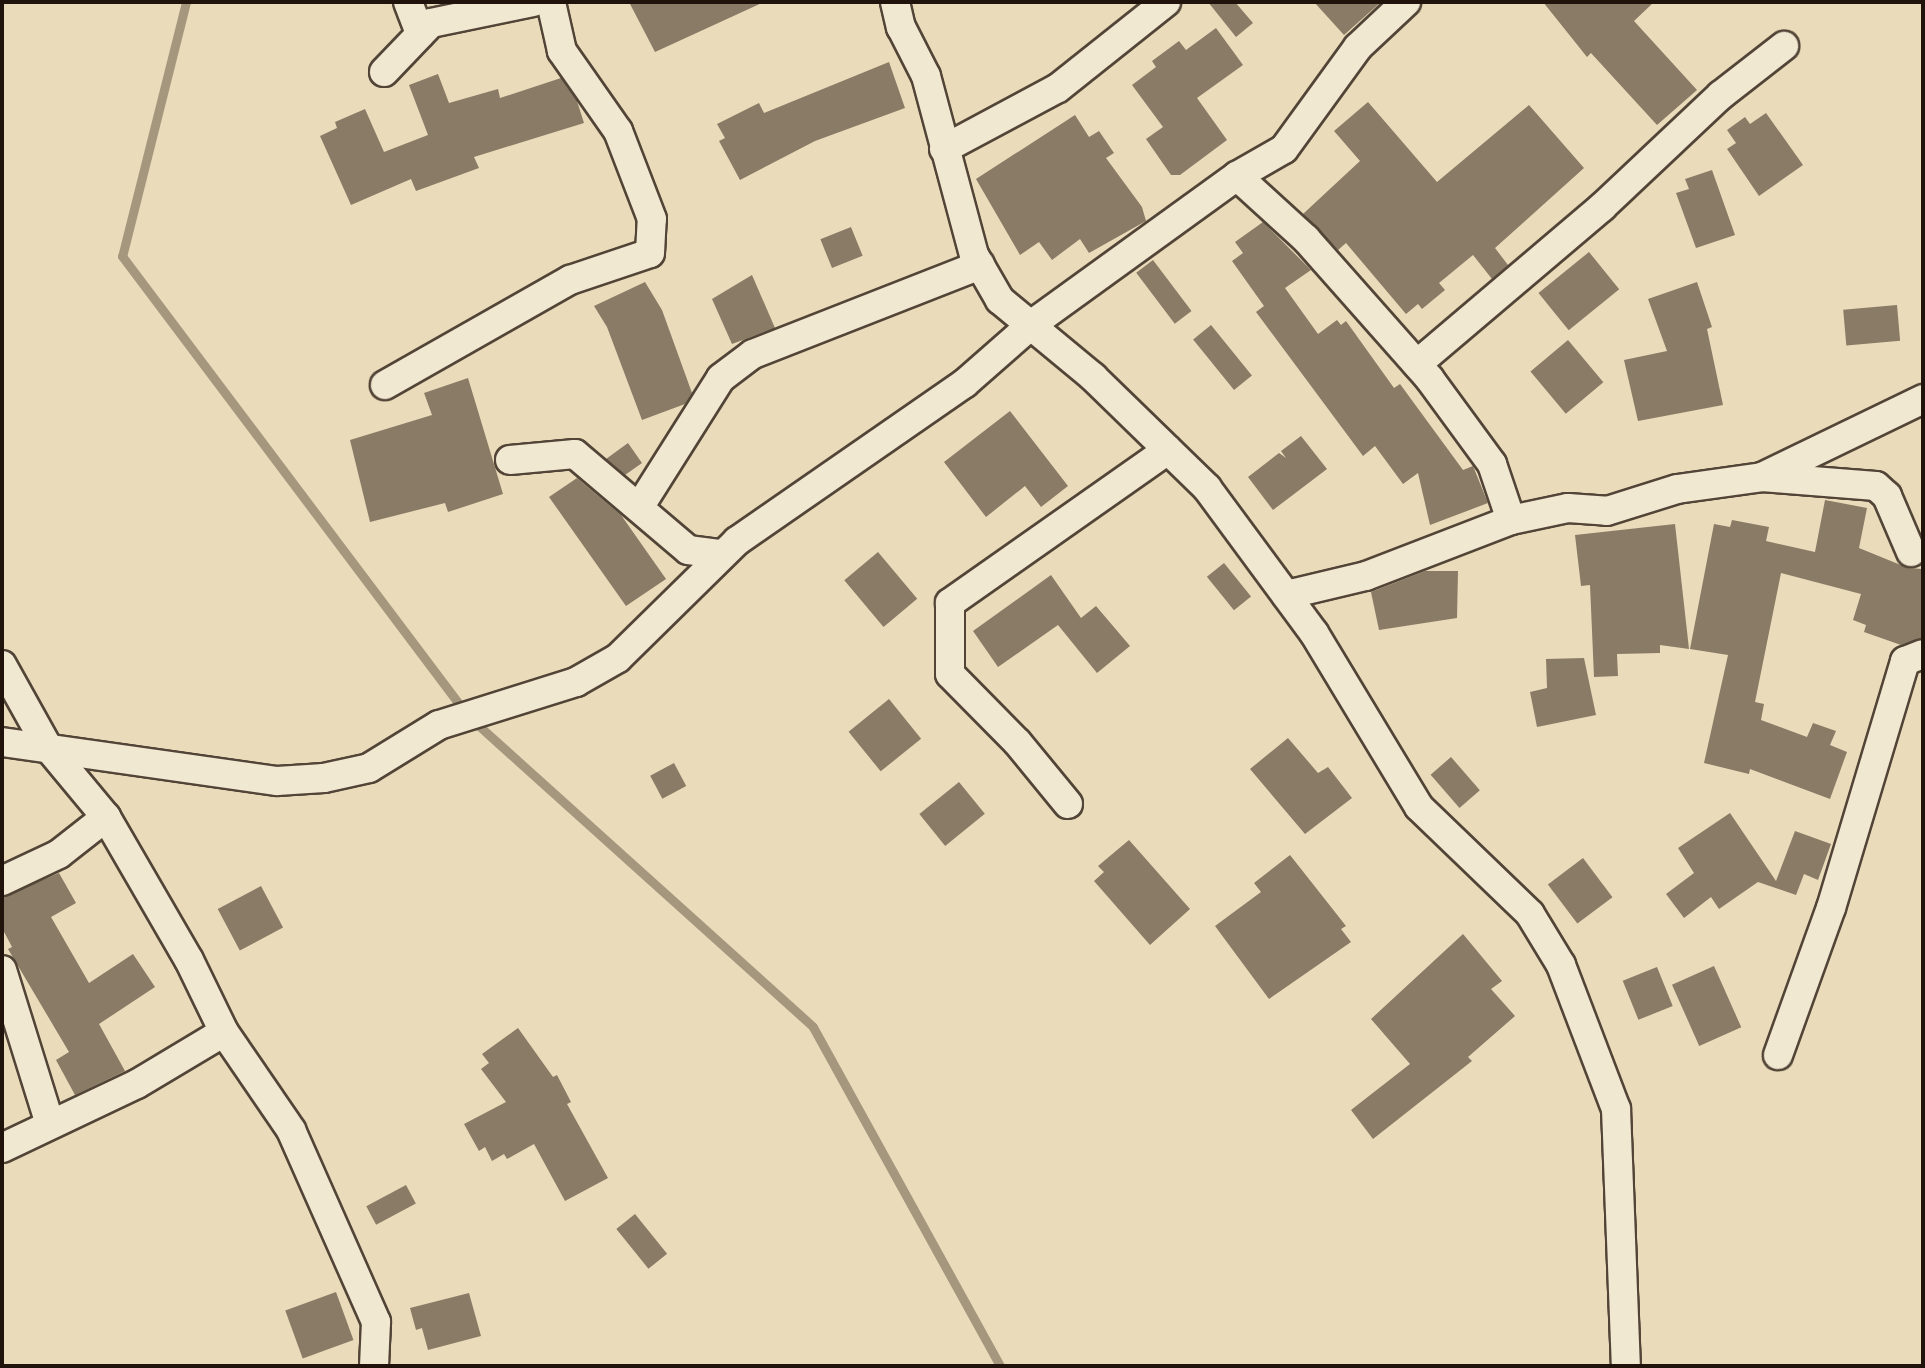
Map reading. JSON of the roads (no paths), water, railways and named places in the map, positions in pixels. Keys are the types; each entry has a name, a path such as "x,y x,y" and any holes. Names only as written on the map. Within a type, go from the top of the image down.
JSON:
{"street":[{"path":"408,2 420,34"},
{"path":"384,72 431,23 533,2"},
{"path":"385,384 570,280 650,253 652,219 623,144 562,51 551,2"},
{"path":"895,2 901,27 926,76 944,149 980,265 1000,300 1207,488 1314,633 1419,807 1530,914 1561,965 1616,1110 1626,1366"},
{"path":"944,149 1058,88 1166,2"},
{"path":"2,742 47,746 276,781 369,768 439,725 576,682 618,658 721,554 965,383 1031,326 1237,176 1284,149 1357,47 1406,2"},
{"path":"1417,363 1602,207 1721,95 1784,46"},
{"path":"1237,176 1306,239 1417,363 1492,464 1511,520"},
{"path":"640,506 722,378 753,354 980,265"},
{"path":"1762,477 1923,399"},
{"path":"1068,804 1017,742 950,674 950,603 1168,450"},
{"path":"510,460 575,454 640,506 688,550 721,554"},
{"path":"1286,595 1366,576 1511,520 1568,508 1608,511 1677,489 1762,477 1876,486 1887,496 1911,552"},
{"path":"1778,1055 1831,908 1905,661 1923,654"},
{"path":"2,665 47,746 106,817 189,960 224,1032 291,1130 376,1322 374,1366"},
{"path":"2,881 59,854 106,817"},
{"path":"2,970 50,1124"},
{"path":"2,1148 137,1084 224,1032"}],"waterway":[{"path":"186,2 122,256 468,716 813,1027 1000,1366"}]}
